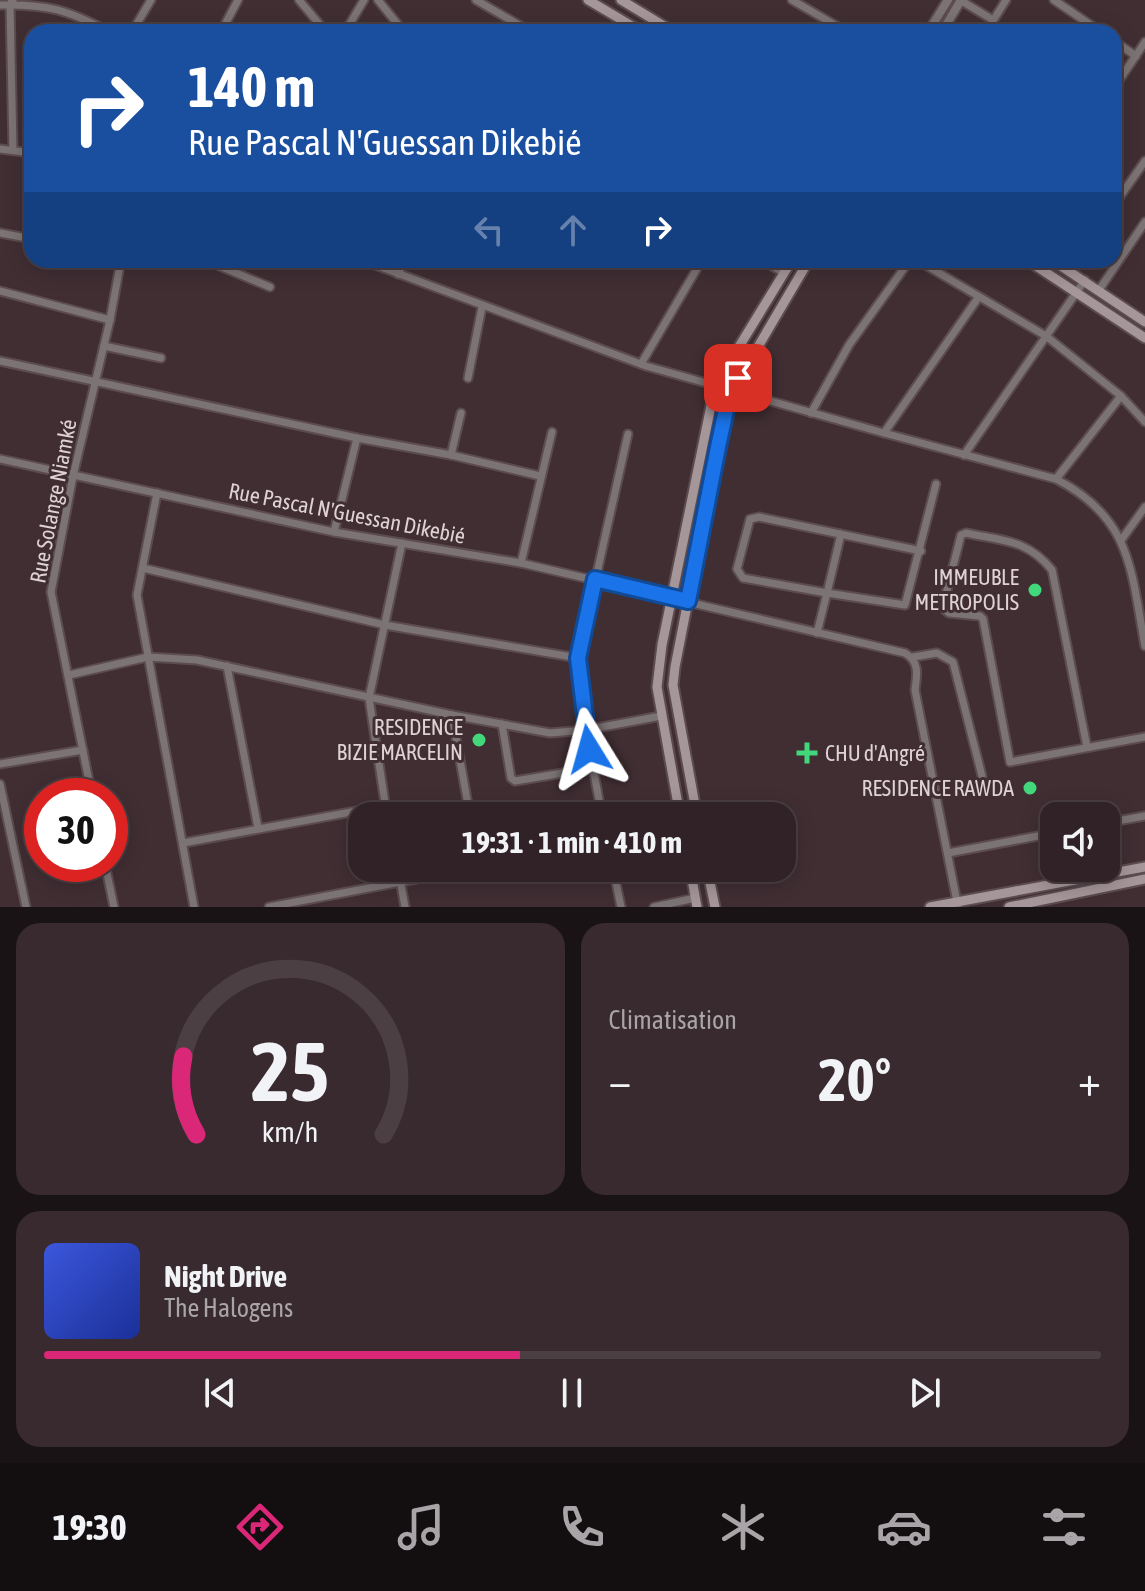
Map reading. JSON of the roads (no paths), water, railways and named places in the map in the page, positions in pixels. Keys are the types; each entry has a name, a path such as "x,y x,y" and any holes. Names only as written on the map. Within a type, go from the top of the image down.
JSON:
{"main road":[{"path":"588,0 628,24"},
{"path":"621,0 661,24"},
{"path":"677,802 657,687 659,663 715,386 787,268"},
{"path":"694,802 673,685 718,447 732,391 804,268"},
{"path":"1040,268 1145,338"},
{"path":"1065,268 1145,322"},
{"path":"665,743 682,740"},
{"path":"930,907 1145,867"},
{"path":"1012,907 1145,879"},
{"path":"692,882 696,902"},
{"path":"710,882 715,907"}],"street":[{"path":"60,8 64,0"},
{"path":"137,24 151,0"},
{"path":"225,24 238,0"},
{"path":"299,0 319,24"},
{"path":"350,24 364,0"},
{"path":"378,0 398,24"},
{"path":"476,0 517,24"},
{"path":"933,24 948,0"},
{"path":"946,24 960,0 993,20"},
{"path":"991,24 1006,0"},
{"path":"1054,0 1089,24"},
{"path":"797,1 834,24"},
{"path":"11,2 13,150"},
{"path":"0,5 11,2 60,8 93,24"},
{"path":"1122,76 1145,42"},
{"path":"1122,46 1136,56"},
{"path":"0,149 24,152"},
{"path":"1122,194 1145,161"},
{"path":"1122,256 1145,222"},
{"path":"0,233 24,238"},
{"path":"1137,234 1145,239"},
{"name":"Rue Solange Niamké","path":"88,778 51,592 73,476 120,268"},
{"path":"224,268 270,287"},
{"path":"383,268 641,364 1056,479 1070,486 1102,512 1122,539 1128,555 1145,646"},
{"path":"398,274 401,268"},
{"path":"641,364 697,268"},
{"path":"776,268 784,273"},
{"path":"811,413 849,345 904,268"},
{"path":"930,268 1046,336 1121,396 1145,422"},
{"path":"1099,290 1114,268"},
{"path":"964,455 1085,280"},
{"path":"0,291 110,320"},
{"path":"884,433 978,298"},
{"path":"468,378 482,307"},
{"path":"104,346 161,358"},
{"path":"0,361 540,476"},
{"path":"1056,479 1121,396"},
{"path":"451,455 461,413"},
{"path":"521,563 552,432"},
{"path":"599,802 586,730 578,658 628,434"},
{"path":"334,532 357,438"},
{"name":"Rue Pascal N'Guessan Dikebié","path":"0,459 334,532 521,563 595,579 913,657 937,653 953,662 982,776"},
{"path":"921,551 759,517 750,519 737,569 743,578 905,605 921,551 936,484"},
{"path":"157,493 137,595 194,907"},
{"path":"1122,539 1145,507"},
{"path":"1087,747 1052,570 1040,555 1028,547 966,533 961,535 944,602 945,610 983,619 1010,762 1145,737"},
{"path":"817,633 841,534"},
{"path":"383,802 369,698 402,543"},
{"path":"143,568 385,625 578,658"},
{"path":"69,675 148,657 197,660 550,733 586,730 661,716"},
{"path":"913,657 918,672 915,690 957,904"},
{"path":"227,666 258,828"},
{"path":"452,715 468,802"},
{"path":"502,724 511,778 515,781 593,768"},
{"path":"0,764 83,750"},
{"path":"0,784 26,907"},
{"path":"183,843 348,812"},
{"path":"1120,820 1145,816"},
{"path":"948,853 1040,836"},
{"path":"109,882 114,907"},
{"path":"269,907 405,882"},
{"path":"616,882 621,907"},
{"path":"400,883 405,907"},
{"path":"654,907 696,902"}],"place":[{"name":"IMMEUBLE METROPOLIS","path":"1035,590"},
{"name":"RESIDENCE BIZIE MARCELIN","path":"479,740"},
{"name":"CHU d'Angré","path":"807,753"},
{"name":"RESIDENCE RAWDA","path":"1030,788"}]}
